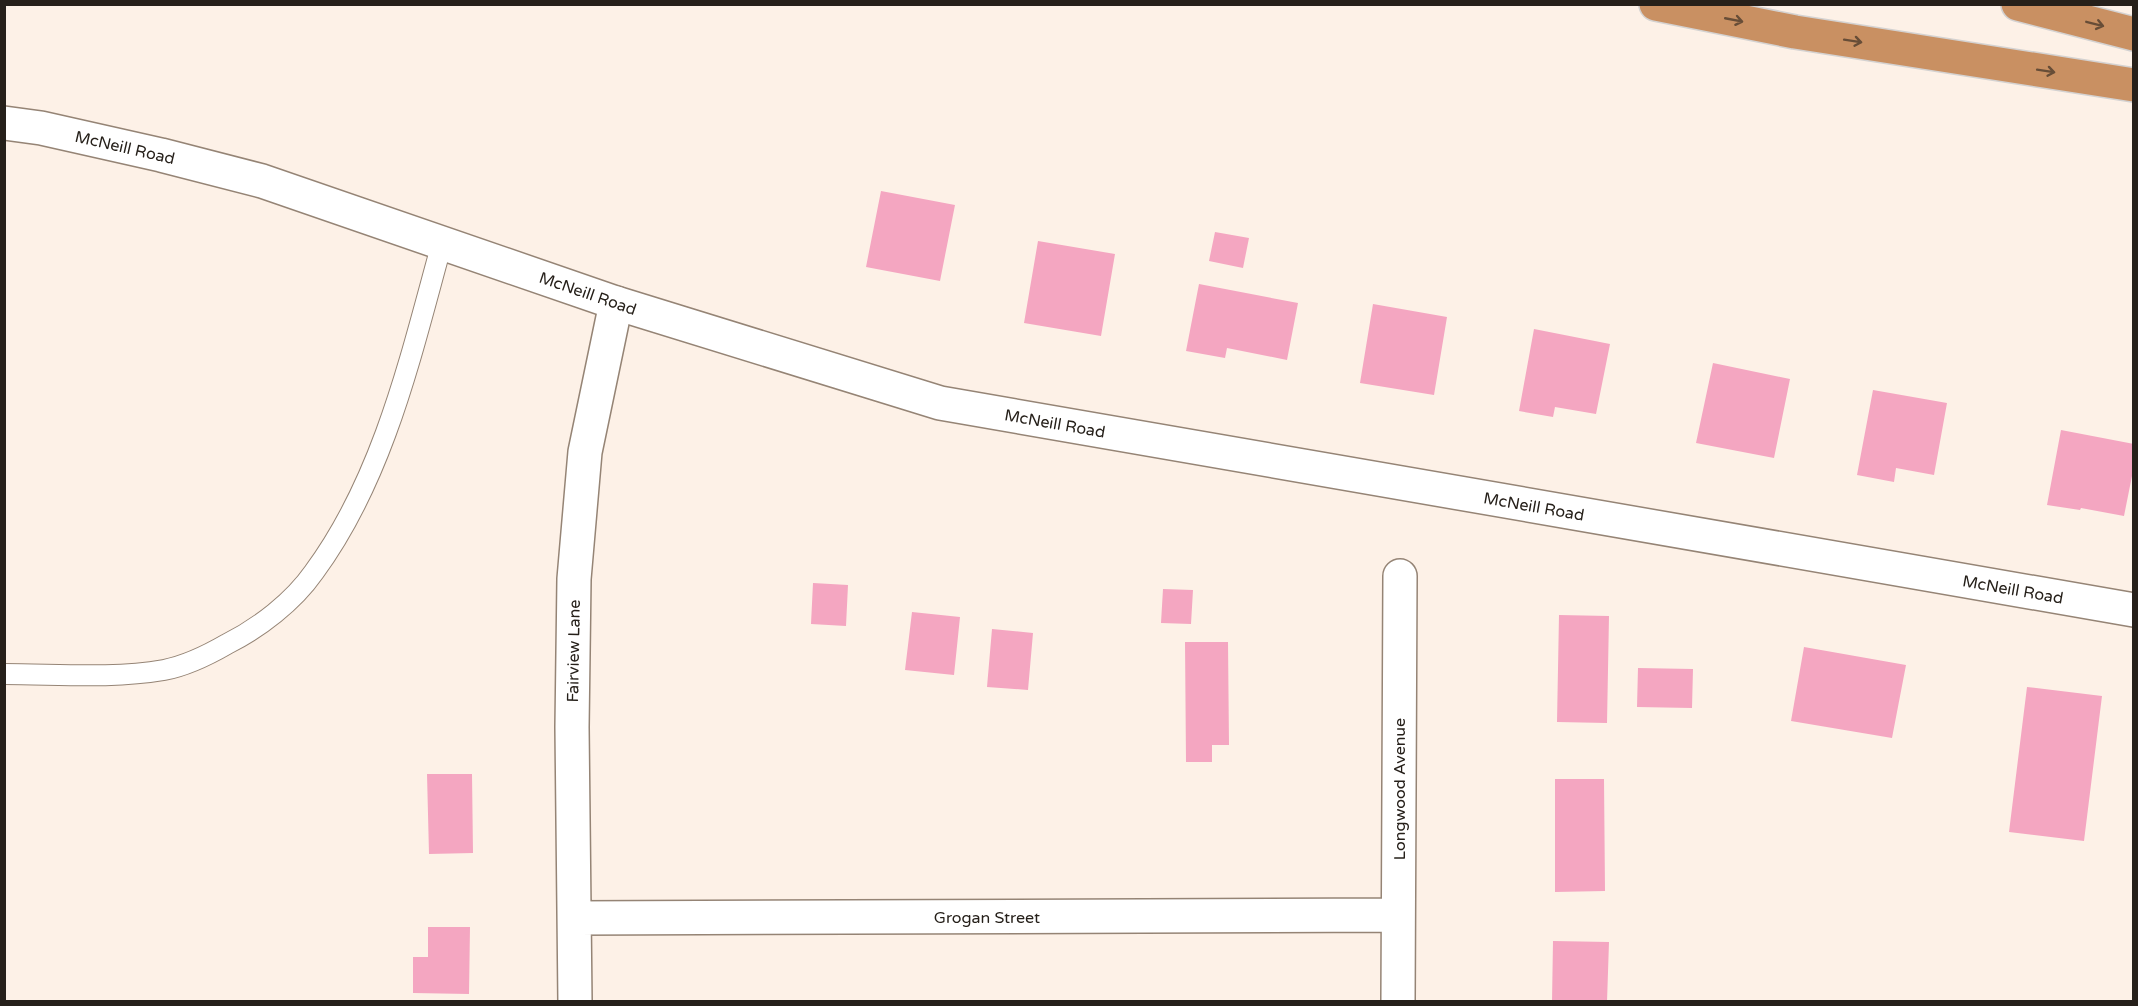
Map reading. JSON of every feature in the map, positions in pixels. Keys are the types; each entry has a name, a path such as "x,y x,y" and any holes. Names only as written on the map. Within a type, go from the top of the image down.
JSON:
{"highway":[{"path":"1656,4 1795,32 2133,85"},
{"path":"2018,4 2133,33"}],"street":[{"name":"McNeill Road","path":"4,123 52,130 262,181 615,303 940,404 2133,610"},
{"name":"Fairview Lane","path":"575,1002 576,918 572,727 574,579 585,452 615,303"},
{"name":"Longwood Avenue","path":"1398,1002 1400,576"},
{"name":"Grogan Street","path":"576,918 1398,915"}],"lane":[{"path":"4,674 120,675 165,669 207,655 244,635 276,612 313,574 343,526 374,463 402,390 442,243"}],"building":[{"path":"881,191 955,205 940,281 866,267"},
{"path":"1215,232 1249,238 1243,268 1209,261"},
{"path":"1038,241 1115,254 1101,336 1024,323"},
{"path":"1199,284 1298,303 1287,360 1227,348 1225,358 1186,351"},
{"path":"1373,304 1447,317 1434,395 1360,383"},
{"path":"1534,329 1610,344 1596,414 1555,407 1553,417 1519,411"},
{"path":"1713,363 1790,379 1774,458 1696,443"},
{"path":"1873,390 1947,403 1934,475 1896,468 1894,482 1857,475"},
{"path":"2061,430 2134,444 2134,466 2124,516 2081,508 2080,510 2047,505"},
{"path":"813,583 848,585 846,626 811,624"},
{"path":"1163,589 1193,590 1191,624 1161,623"},
{"path":"912,612 960,617 954,675 905,670"},
{"path":"1559,615 1609,616 1607,723 1557,722"},
{"path":"992,629 1033,633 1028,690 987,687"},
{"path":"1185,642 1228,642 1229,745 1212,745 1212,762 1186,762"},
{"path":"1804,647 1906,665 1892,738 1791,721"},
{"path":"1638,668 1693,669 1692,708 1637,707"},
{"path":"2027,687 2102,696 2084,841 2009,832"},
{"path":"427,774 472,774 473,853 429,854"},
{"path":"1555,779 1604,779 1605,891 1555,892"},
{"path":"428,927 470,927 469,994 413,993 413,957 428,957"},
{"path":"1553,941 1609,942 1607,1002 1552,1002"}]}
